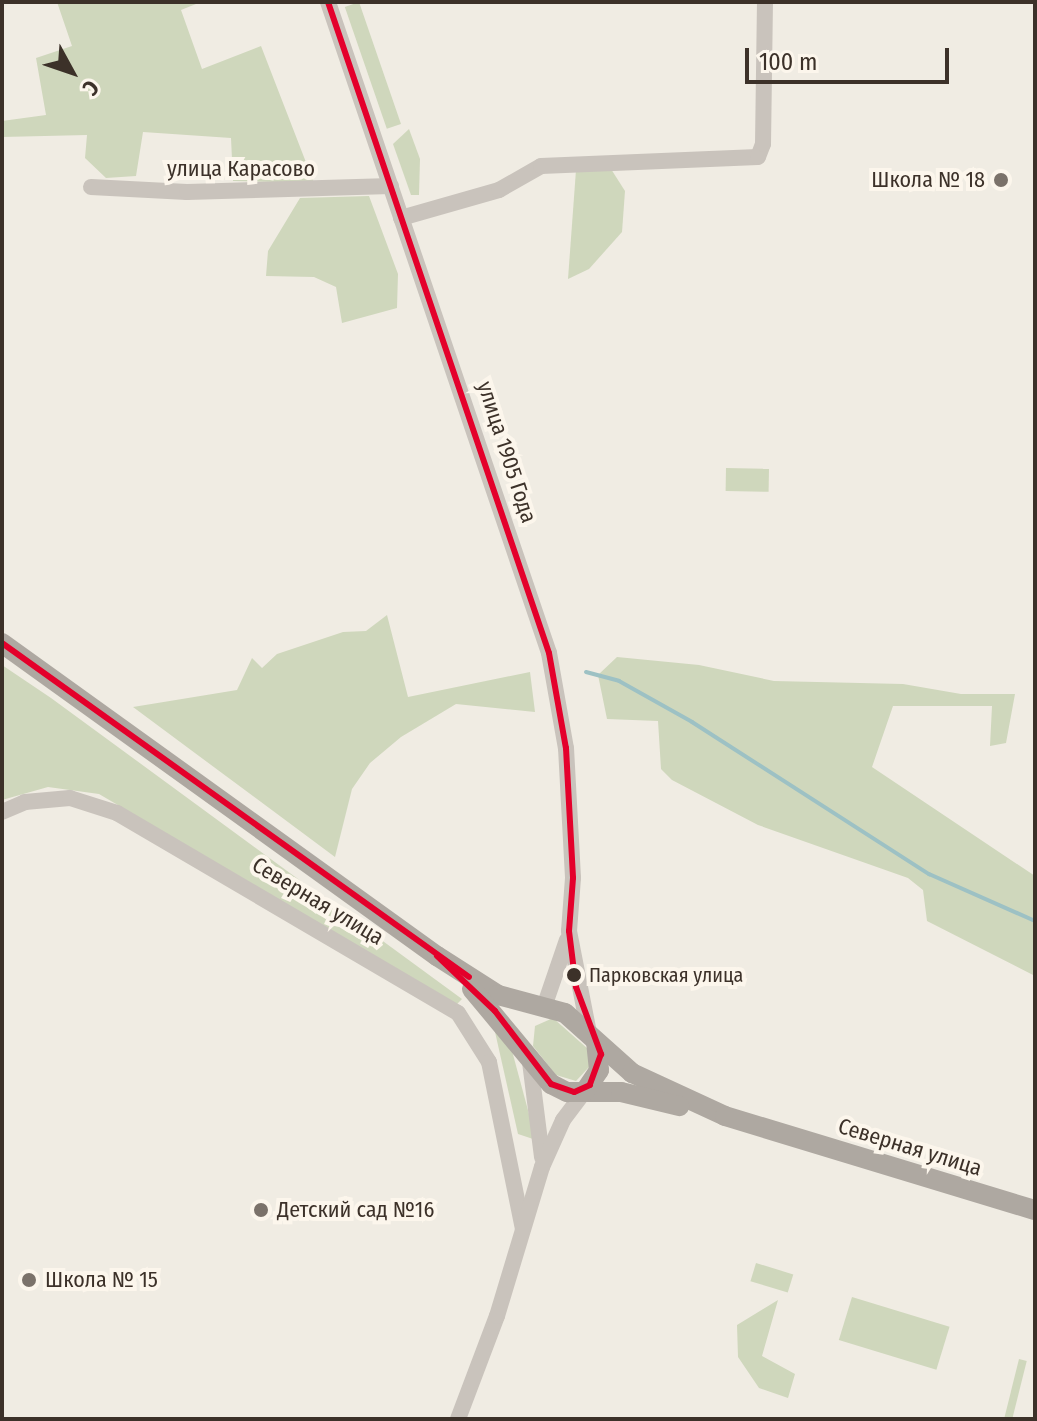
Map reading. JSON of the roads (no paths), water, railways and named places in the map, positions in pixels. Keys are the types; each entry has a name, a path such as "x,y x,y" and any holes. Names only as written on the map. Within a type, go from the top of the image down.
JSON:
{"main road":[{"name":"Северная улица","path":"2,643 437,956 509,998 565,1013 632,1073 725,1116"},
{"name":"Северная улица","path":"437,956 495,1011 527,1058 560,1089 621,1092 725,1116 1035,1210"},
{"path":"527,1058 524,1029 544,1007"},
{"path":"585,1091 599,1070 593,1038"}],"street":[{"name":"улица 1905 Года","path":"328,2 549,653 566,748 573,878 569,931 556,983 544,1007"},
{"path":"401,218 499,190 541,166 758,157 765,2"},
{"name":"улица Карасово","path":"91,187 187,192 391,186"},
{"name":"Северная улица","path":"2,812 25,802 70,798 117,813 458,1013 489,1062 523,1229"},
{"name":"улица 1905 Года","path":"569,931 576,987 593,1038"},
{"path":"509,998 532,998 556,983"},
{"path":"527,1058 542,1144 542,1167"},
{"path":"458,1419 542,1167 563,1120 585,1091"},
{"path":"504,1136 521,1159 532,1158 542,1144"}],"waterway":[{"path":"586,672 619,681 692,722 929,874 1035,921"}],"place":[{"name":"Школа № 18","path":"1001,180"},
{"name":"Парковская улица","path":"574,975"},
{"name":"Детский сад №16","path":"261,1210"},
{"name":"Школа № 15","path":"29,1280"}]}
